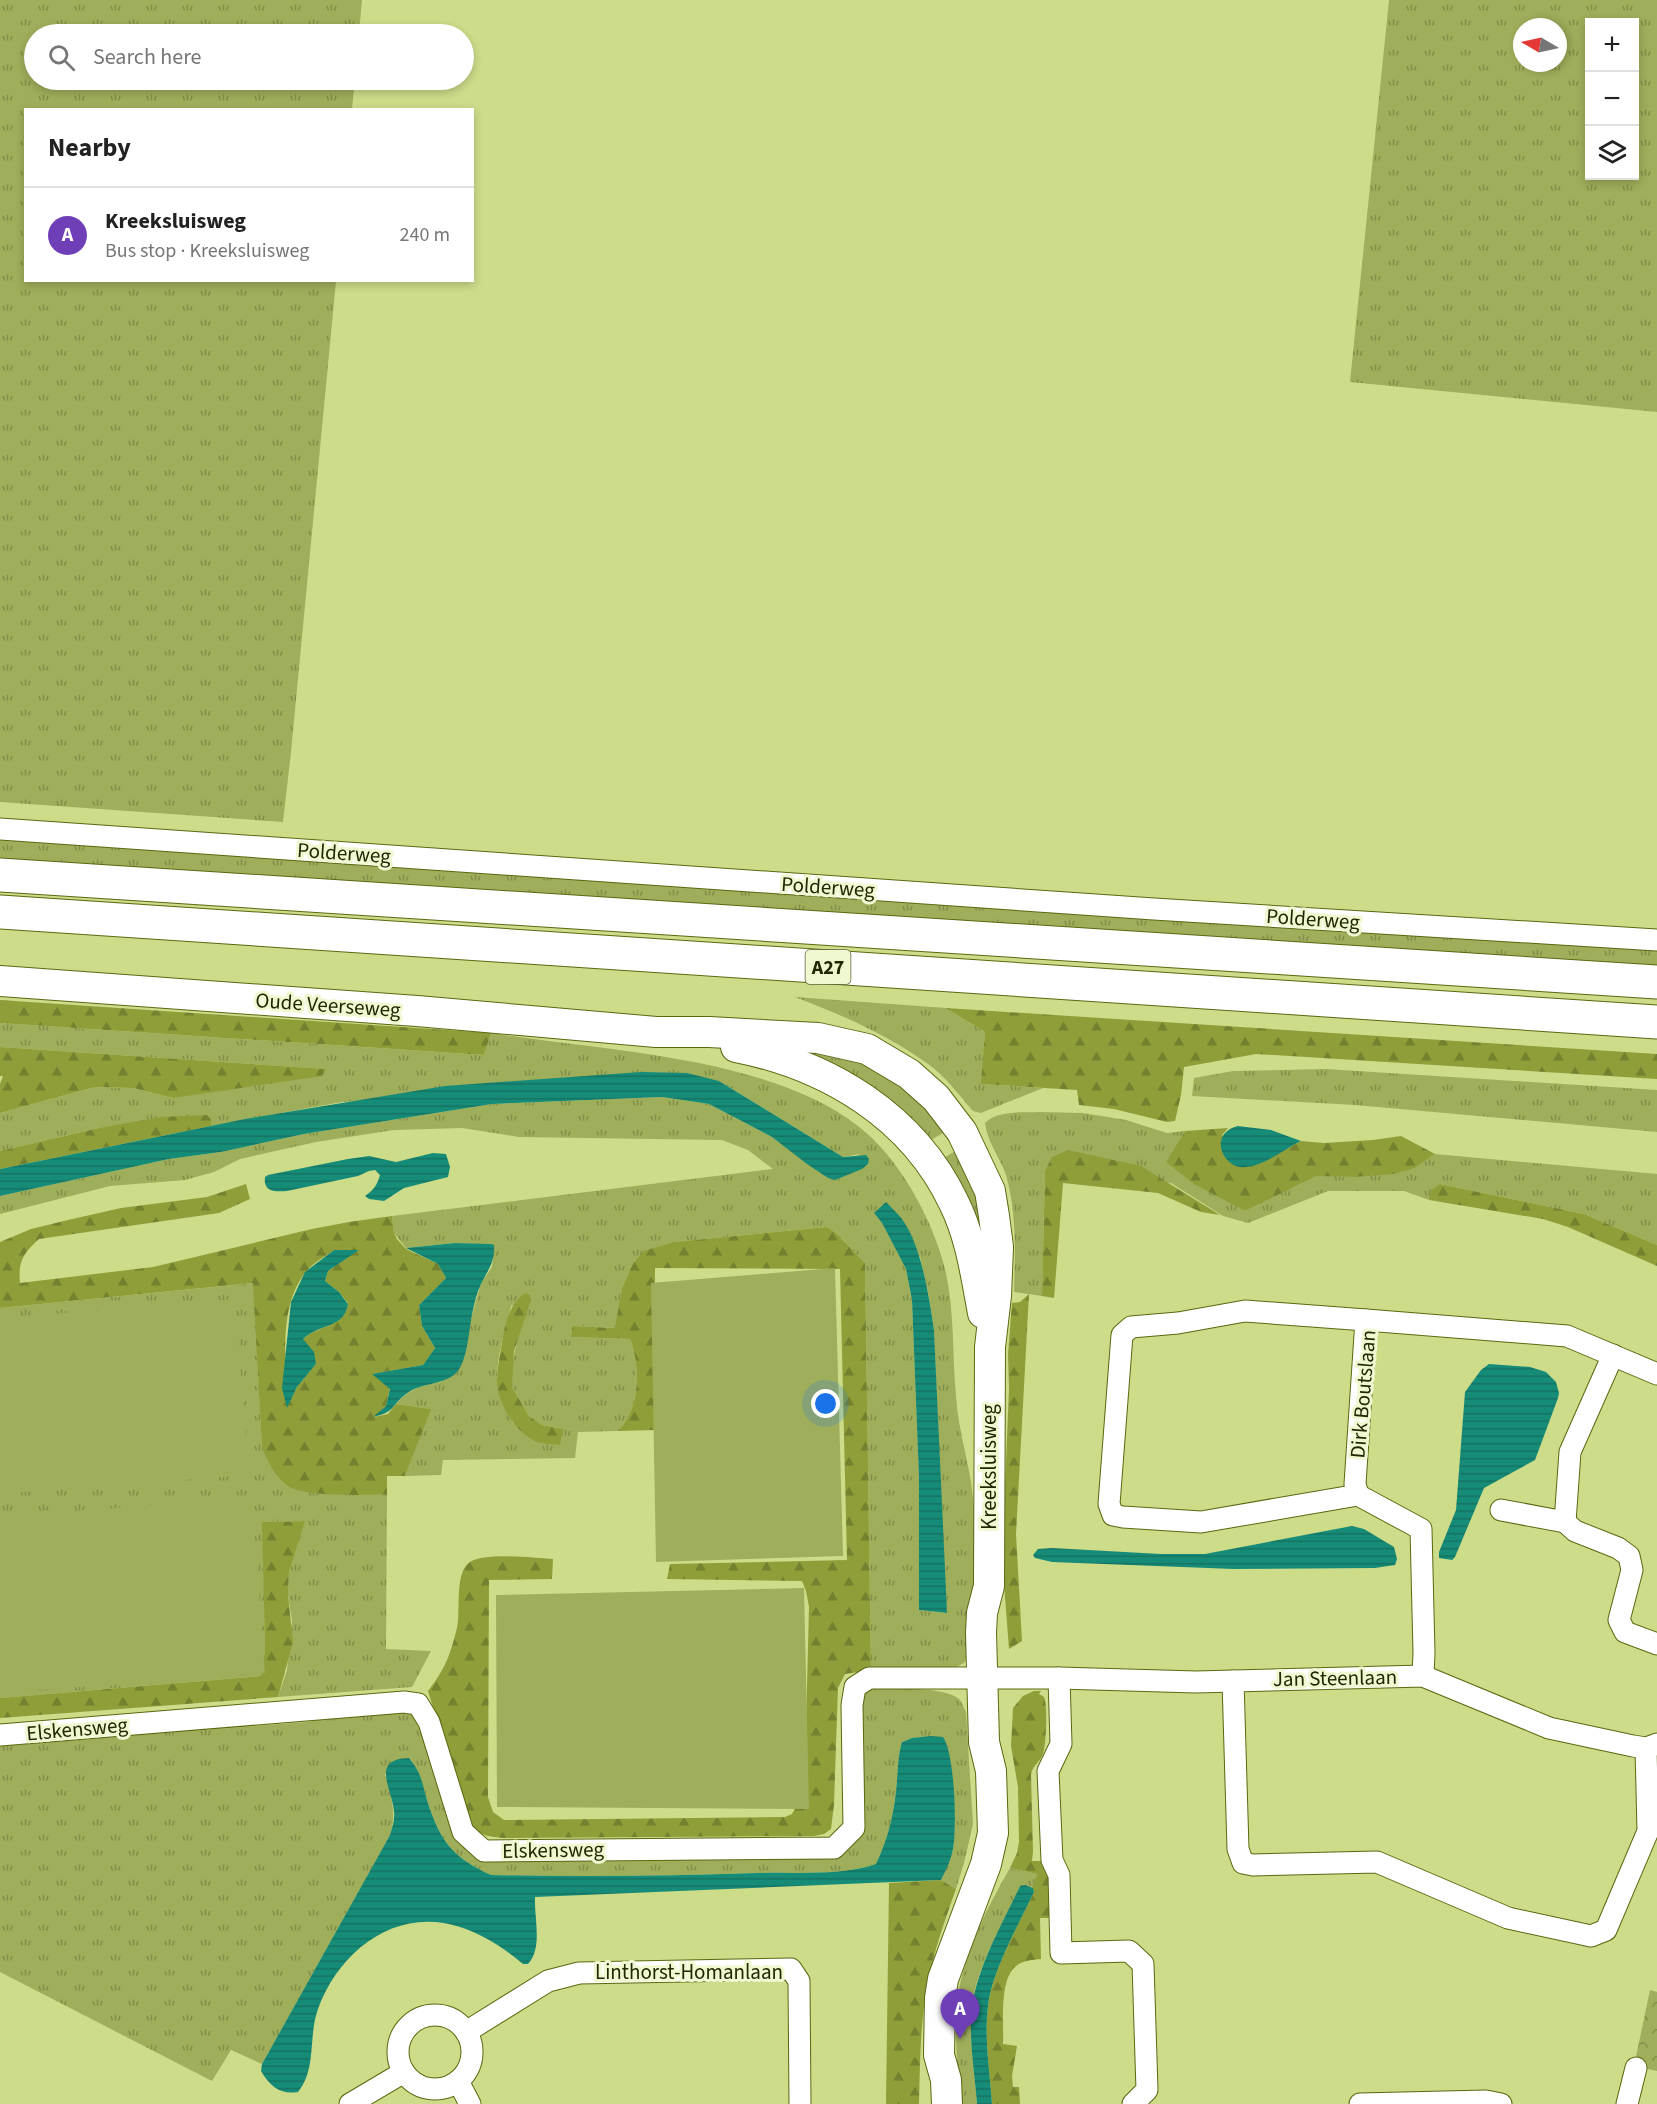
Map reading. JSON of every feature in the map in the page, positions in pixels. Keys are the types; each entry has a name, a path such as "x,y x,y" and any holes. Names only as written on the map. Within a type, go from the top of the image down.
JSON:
{"highway":[{"name":"A27","path":"0,875 1657,982"},
{"name":"A27","path":"0,912 1657,1022"}],"street":[{"name":"Polderweg","path":"0,829 1142,908 1657,940"},
{"name":"Oude Veerseweg","path":"0,981 656,1032 709,1032 818,1038 867,1049 909,1074 936,1098 962,1132"},
{"name":"Oude Veerseweg","path":"656,1032 770,1054 811,1070 854,1092 883,1113 926,1155"},
{"name":"Kreeksluisweg","path":"947,2104 946,2080 939,2055 940,1998 943,1978 986,1864 993,1833 991,1771 998,1740 991,1678 997,1621 989,1586 990,1347 996,1296 998,1247 990,1191 962,1132"},
{"name":"Kreeksluisweg","path":"926,1155 938,1171 955,1204 973,1257 990,1347"},
{"path":"1366,1320 1245,1311 1178,1323 1131,1327 1122,1335 1109,1504 1113,1515 1123,1517 1201,1522 1358,1495 1421,1529 1423,1676"},
{"name":"Dirk Boutslaan","path":"1358,1495 1355,1484 1366,1320 1567,1336 1657,1374"},
{"path":"1565,1522 1570,1452 1613,1355"},
{"path":"1501,1510 1565,1522 1575,1531 1618,1548 1629,1556 1632,1570 1619,1620 1625,1632 1657,1644"},
{"name":"Jan Steenlaan","path":"991,1678 1196,1682 1423,1676 1549,1728 1652,1746"},
{"name":"Elskensweg","path":"0,1735 404,1702 418,1704 429,1722 463,1833 484,1851 834,1848 854,1828 852,1705 855,1687 869,1678 991,1678"},
{"path":"1059,1678 1061,1744 1048,1771 1052,1860 1059,1875 1061,1953 1129,1951 1143,1964 1140,2097"},
{"path":"1233,1681 1238,1849 1243,1863 1252,1865 1377,1862 1508,1918 1591,1936 1606,1930 1648,1831 1652,1746"},
{"name":"Linthorst-Homanlaan","path":"466,2032 548,1981 579,1973 791,1969 799,1981 800,2104"},
{"path":"426,2017 448,2018 466,2032 472,2051 471,2061 467,2071 458,2081 444,2088 426,2088 410,2079 404,2072 398,2050 407,2029 415,2022 426,2017"},
{"name":"Kreeksluisweg","path":"931,2104 932,2074 939,2055"},
{"path":"1627,2104 1636,2068"},
{"path":"350,2104 404,2072"},
{"path":"458,2081 470,2104"},
{"path":"1360,2104 1486,2101 1501,2104"}],"green space":[{"path":"0,0 362,0 360,24 24,24 24,90 354,90 352,108 24,108 24,282 336,282 283,822 0,802"},
{"path":"1389,0 1657,0 1657,412 1350,382"},
{"path":"0,828 1657,948 1657,971 0,861"},
{"path":"795,997 946,1008 985,1032 982,1084 1043,1088 981,1113 973,1111 941,1075 913,1054 864,1026"},
{"path":"0,1000 491,1033 484,1055 0,1023"},
{"path":"946,1008 1657,1054 1657,1079 1256,1054 1184,1067 1175,1121 1167,1122 1114,1109 1079,1105 1077,1090 981,1084 985,1032"},
{"path":"0,1023 484,1055 491,1033 632,1052 732,1071 779,1084 821,1103 858,1126 887,1155 912,1191 932,1230 945,1269 952,1317 957,1409 971,1485 974,1518 972,1615 969,1654 964,1663 954,1668 871,1670 865,1263 836,1233 827,1227 674,1242 632,1265 622,1288 616,1328 572,1326 571,1337 630,1339 634,1350 637,1375 631,1411 618,1431 578,1432 575,1458 443,1460 441,1475 405,1476 430,1409 396,1404 416,1388 441,1382 471,1319 481,1283 492,1267 494,1245 455,1243 406,1248 394,1233 392,1216 773,1169 748,1150 722,1140 519,1137 462,1128 394,1130 316,1142 240,1159 214,1172 185,1180 110,1186 0,1214 0,1196 169,1159 221,1152 304,1134 492,1104 662,1097 709,1104 772,1137 828,1178 860,1154 843,1157 719,1081 342,1102 211,1126 212,1120 99,1128 0,1151 0,1113 95,1087 133,1088 173,1098 325,1069 0,1047","holes":["874,1213 920,1257 928,1292 934,1330 946,1613 919,1610 919,1479 912,1300 906,1269 882,1223","512,1304 519,1331 512,1365 512,1387 529,1416 542,1425 563,1429 514,1424 502,1403 497,1380 498,1367 502,1340"]},
{"path":"754,1039 880,1066 950,1129 924,1144"},
{"path":"0,1047 326,1069 322,1076 173,1098 133,1088 95,1087 0,1113 0,1084 3,1076 0,1076"},
{"path":"1326,1069 1657,1090 1657,1132 1355,1105 1192,1096 1194,1078 1233,1071"},
{"path":"1083,1113 1126,1120 1167,1133 1185,1131 1167,1162 1245,1211 1316,1175 1355,1177 1415,1168 1435,1154 1657,1174 1657,1245 1584,1214 1440,1184 1433,1190 1429,1200 1404,1191 1328,1191 1248,1223 1223,1216 1171,1183 1045,1171 1042,1296 1014,1292 1014,1234 1010,1190 985,1123 1003,1114"},
{"path":"207,1115 212,1120 211,1126 0,1169 0,1151 99,1128 161,1117"},
{"path":"1228,1128 1222,1135 1248,1167 1301,1141 1324,1143 1401,1136 1435,1154 1415,1168 1393,1174 1355,1177 1316,1176 1245,1211 1194,1184 1166,1162 1185,1131"},
{"path":"962,1147 977,1175 988,1287 937,1162"},
{"path":"1068,1150 1141,1166 1220,1215 1201,1212 1158,1193 1063,1183 1054,1298 1042,1296 1045,1171 1052,1157"},
{"path":"246,1184 250,1199 219,1213 39,1239 23,1258 20,1283 153,1267 312,1229 392,1216 397,1239 406,1249 438,1264 446,1278 419,1305 422,1326 435,1348 423,1365 373,1374 390,1388 386,1406 374,1417 388,1414 396,1404 431,1409 405,1476 387,1476 387,1495 336,1495 297,1490 283,1482 272,1469 262,1448 253,1283 0,1308 0,1242 31,1229 121,1208 207,1197","holes":["334,1250 357,1250 328,1271 325,1281 348,1303 346,1311 336,1322 303,1339 316,1364 297,1387 287,1407 285,1356 287,1320 296,1287 314,1264"]},
{"path":"1440,1184 1584,1214 1657,1245 1657,1266 1568,1227 1543,1219 1429,1200 1431,1190"},
{"path":"827,1227 836,1233 865,1263 871,1670 845,1674 838,1688 834,1805 831,1829 824,1834 814,1836 505,1838 482,1834 466,1815 428,1691 443,1669 452,1647 458,1621 460,1583 465,1567 477,1559 498,1556 553,1559 552,1579 489,1580 488,1797 493,1812 504,1820 785,1817 792,1814 800,1799 805,1766 809,1607 802,1581 667,1579 670,1564 847,1560 840,1269 655,1268 654,1430 618,1431 631,1411 636,1387 636,1362 630,1339 571,1337 572,1326 615,1328 622,1288 632,1265 644,1251 674,1242"},
{"path":"835,1268 843,1556 656,1562 651,1283"},
{"path":"254,1283 262,1448 314,1493 387,1495 386,1649 431,1651 412,1687 278,1697 287,1670 292,1621 288,1595 289,1572 304,1521 263,1522 265,1650 261,1676 0,1698 0,1308"},
{"path":"525,1293 530,1295 531,1300 514,1351 512,1387 529,1416 542,1425 563,1429 560,1445 537,1442 522,1432 505,1409 498,1391 498,1367 506,1321 515,1303"},
{"path":"1029,1294 1016,1534 1022,1641 1009,1649 1003,1571 1009,1389 1008,1354 1012,1303 1020,1302"},
{"path":"235,1299 249,1475 0,1494 0,1318"},
{"path":"252,1497 265,1673 0,1693 0,1517"},
{"path":"305,1521 289,1572 288,1595 293,1642 278,1697 0,1718 0,1698 261,1676 265,1650 262,1522"},
{"path":"804,1588 809,1809 497,1807 496,1595"},
{"path":"874,1689 918,1689 942,1692 959,1699 966,1712 973,1824 956,1889 941,1880 953,1850 955,1825 930,1736 912,1738 902,1742 893,1812 876,1864 862,1868 817,1873 624,1876 491,1875 466,1861 449,1846 437,1826 418,1773 409,1758 385,1774 393,1812 390,1835 262,2064 231,2050 212,2081 0,1972 0,1746 306,1722 409,1705 473,1854 843,1851 859,1701 866,1693"},
{"path":"1034,1691 1041,1691 1039,1694 1044,1697 1046,1716 1043,1754 1031,1774 1032,1861 1044,1861 1052,1877 1053,1918 1040,1918 1041,1959 1024,1962 1015,1967 1004,1992 1003,2044 1017,2046 1012,2076 1013,2087 1019,2087 1020,2104 992,2104 987,2031 990,1994 1006,1949 1034,1892 1032,1887 1037,1874 1010,1868 1019,1842 1018,1787 1011,1746 1013,1708 1023,1696"},
{"path":"1010,1868 1037,1874 1032,1887 1020,1886 988,1953 978,1980 971,2020 977,2104 961,2104 956,2031 959,1988 976,1934"},
{"path":"941,1880 956,1889 930,1971 925,1998 919,2104 886,2104 889,1883"},
{"path":"1650,1990 1657,1992 1657,2071 1634,2066"}],"water":[{"path":"641,1072 687,1073 719,1081 843,1157 866,1155 869,1159 868,1164 862,1169 835,1180 828,1178 772,1137 709,1104 662,1097 492,1104 304,1134 221,1152 169,1159 0,1196 0,1169 245,1119 445,1086"},
{"path":"1238,1126 1271,1130 1301,1141 1260,1164 1238,1166 1225,1157 1221,1143 1228,1130"},
{"path":"433,1153 446,1154 450,1167 448,1177 404,1188 384,1201 369,1199 365,1196 379,1179 380,1175 375,1170 358,1176 287,1191 271,1190 265,1182 265,1177 268,1175 348,1159 369,1156 396,1162"},
{"path":"886,1202 909,1230 920,1258 930,1303 934,1330 947,1613 919,1610 919,1479 912,1300 906,1269 882,1223 874,1213"},
{"path":"455,1243 494,1245 492,1261 476,1297 466,1352 460,1368 444,1380 412,1390 389,1411 373,1417 386,1406 390,1389 372,1374 423,1365 435,1348 422,1326 419,1305 446,1278 438,1264 406,1248"},
{"path":"334,1250 359,1250 328,1271 325,1281 339,1292 348,1304 346,1312 336,1322 303,1339 314,1352 316,1364 297,1387 287,1408 282,1388 291,1302 305,1272"},
{"path":"1489,1364 1530,1367 1546,1372 1556,1382 1558,1398 1535,1460 1484,1488 1455,1557 1452,1560 1439,1558 1439,1552 1456,1510 1465,1392 1481,1370"},
{"path":"1352,1526 1364,1529 1394,1547 1397,1559 1395,1565 1375,1568 1234,1569 1052,1562 1035,1558 1033,1555 1038,1549 1052,1548 1205,1554"},
{"path":"943,1737 947,1746 954,1792 953,1849 941,1880 535,1897 537,1941 533,1957 528,1964 523,1964 485,1938 460,1927 436,1922 414,1923 392,1928 373,1938 355,1952 340,1969 328,1988 315,2019 308,2073 298,2092 281,2091 268,2081 261,2071 262,2064 390,1835 394,1815 386,1770 397,1760 409,1758 416,1768 437,1826 449,1846 466,1861 491,1875 624,1876 818,1873 862,1868 876,1864 893,1812 902,1742 912,1738"},
{"path":"1020,1886 1033,1888 1034,1892 994,1979 988,2007 987,2043 992,2104 977,2104 971,2041 971,2020 976,1986"}],"place":[{"name":"Kreeksluisweg","path":"960,2039"}]}
